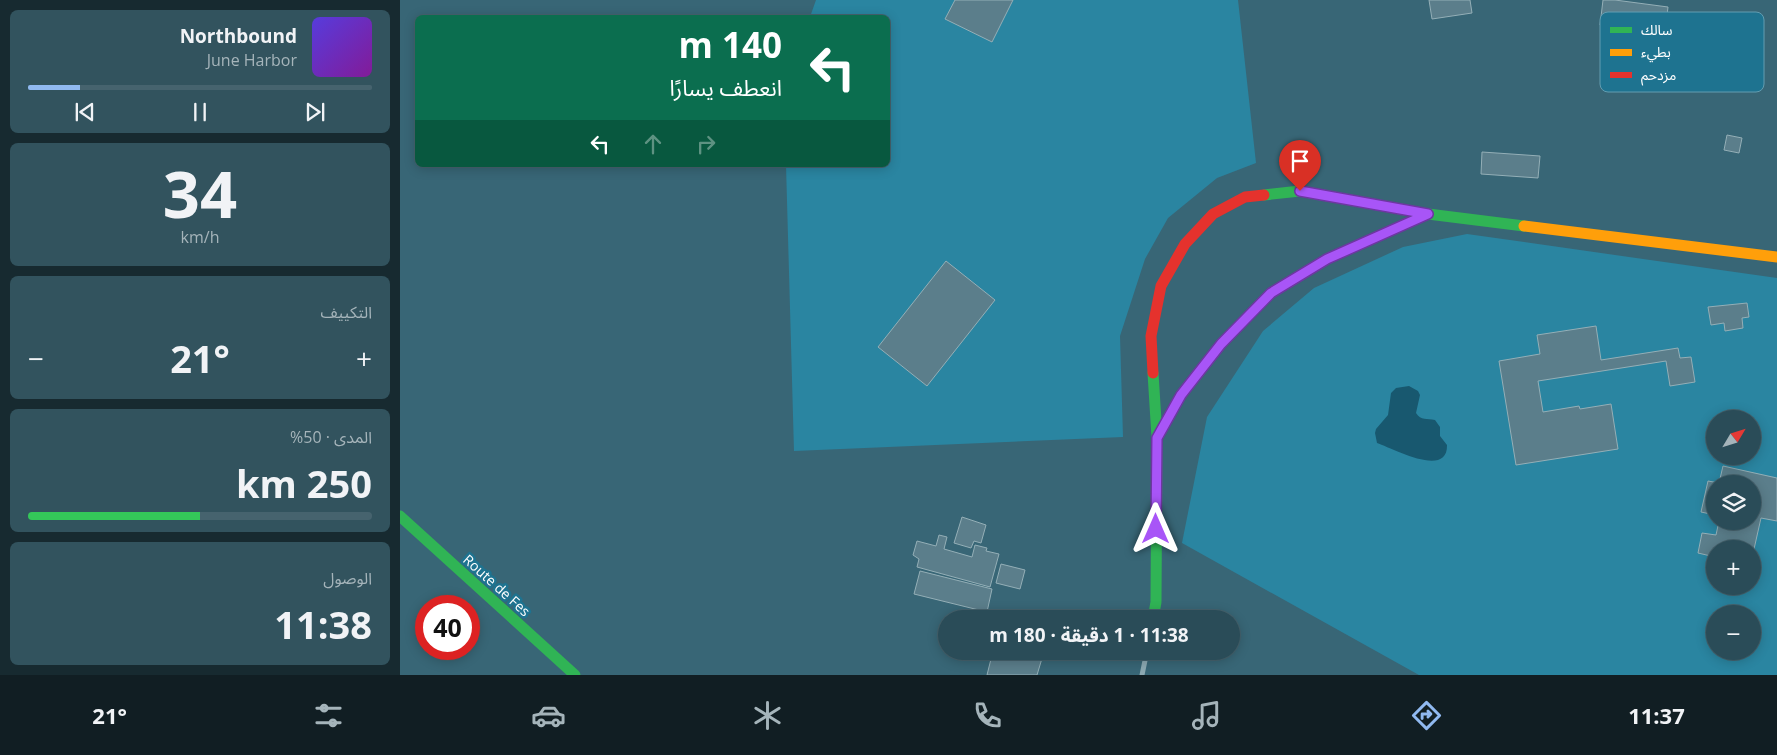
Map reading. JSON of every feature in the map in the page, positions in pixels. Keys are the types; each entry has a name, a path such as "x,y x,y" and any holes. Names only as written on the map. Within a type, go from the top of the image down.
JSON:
{"street":[{"path":"1155,610 1157,438 1151,336 1161,286 1185,244 1213,214 1246,197 1300,191 1428,214 1777,257"},
{"path":"1157,438 1181,395 1221,344 1271,293 1327,259 1428,214"},
{"name":"Route de Fes","path":"400,516 575,675"},
{"path":"1142,675 1146,660"}],"shaded area":[{"path":"816,0 1238,0 1256,163 1217,178 1168,218 1145,259 1120,336 1123,437 794,451 786,167 890,167 890,15 811,15"},
{"path":"1467,234 1777,278 1777,675 1419,675 1182,543 1207,417 1263,331 1314,288 1403,247"},
{"path":"1409,386 1418,391 1420,395 1416,413 1418,416 1435,420 1440,427 1440,436 1447,445 1445,455 1439,460 1418,459 1377,443 1376,429 1388,415 1391,393 1396,388"}],"building":[{"path":"955,0 1013,0 992,42 945,19"},
{"path":"1429,0 1470,0 1472,13 1432,19"},
{"path":"1603,0 1668,7 1667,12 1602,12"},
{"path":"1727,135 1742,138 1739,153 1724,150"},
{"path":"1482,152 1540,156 1538,178 1481,174"},
{"path":"946,261 995,300 927,386 878,347"},
{"path":"1747,303 1749,317 1742,318 1743,328 1725,331 1724,323 1711,325 1708,307"},
{"path":"1596,326 1601,360 1678,348 1680,358 1691,357 1695,382 1670,386 1666,361 1538,381 1543,412 1579,406 1580,409 1611,404 1618,449 1516,465 1499,361 1540,354 1537,335"},
{"path":"1723,466 1777,478 1777,521 1761,518 1761,475 1721,475"},
{"path":"1706,490 1706,513 1701,512"},
{"path":"962,517 986,525 981,543 974,541 971,548 954,543"},
{"path":"1717,530 1758,530 1756,540 1706,540 1706,555 1698,553 1702,533 1716,535"},
{"path":"939,535 947,537 944,549 972,557 975,545 987,548 986,551 999,554 990,587 917,567 919,559 913,555 917,541 936,546"},
{"path":"1001,564 1025,570 1020,589 996,583"},
{"path":"920,571 992,589 987,610 979,610 914,594"},
{"path":"991,660 1042,660 1037,675 987,675"}],"traffic: fast":[{"path":"1264,195 1300,191 1428,214 1524,226"},
{"path":"1153,373 1157,437 1155,610"},
{"path":"400,516 575,675"}],"traffic: slow":[{"path":"1524,226 1777,257"}],"traffic: jam":[{"path":"1153,373 1151,336 1161,286 1185,244 1213,214 1245,197 1264,195"}],"route":[{"path":"1156,529 1157,438 1181,395 1221,344 1271,293 1327,259 1428,214 1300,191"}]}
